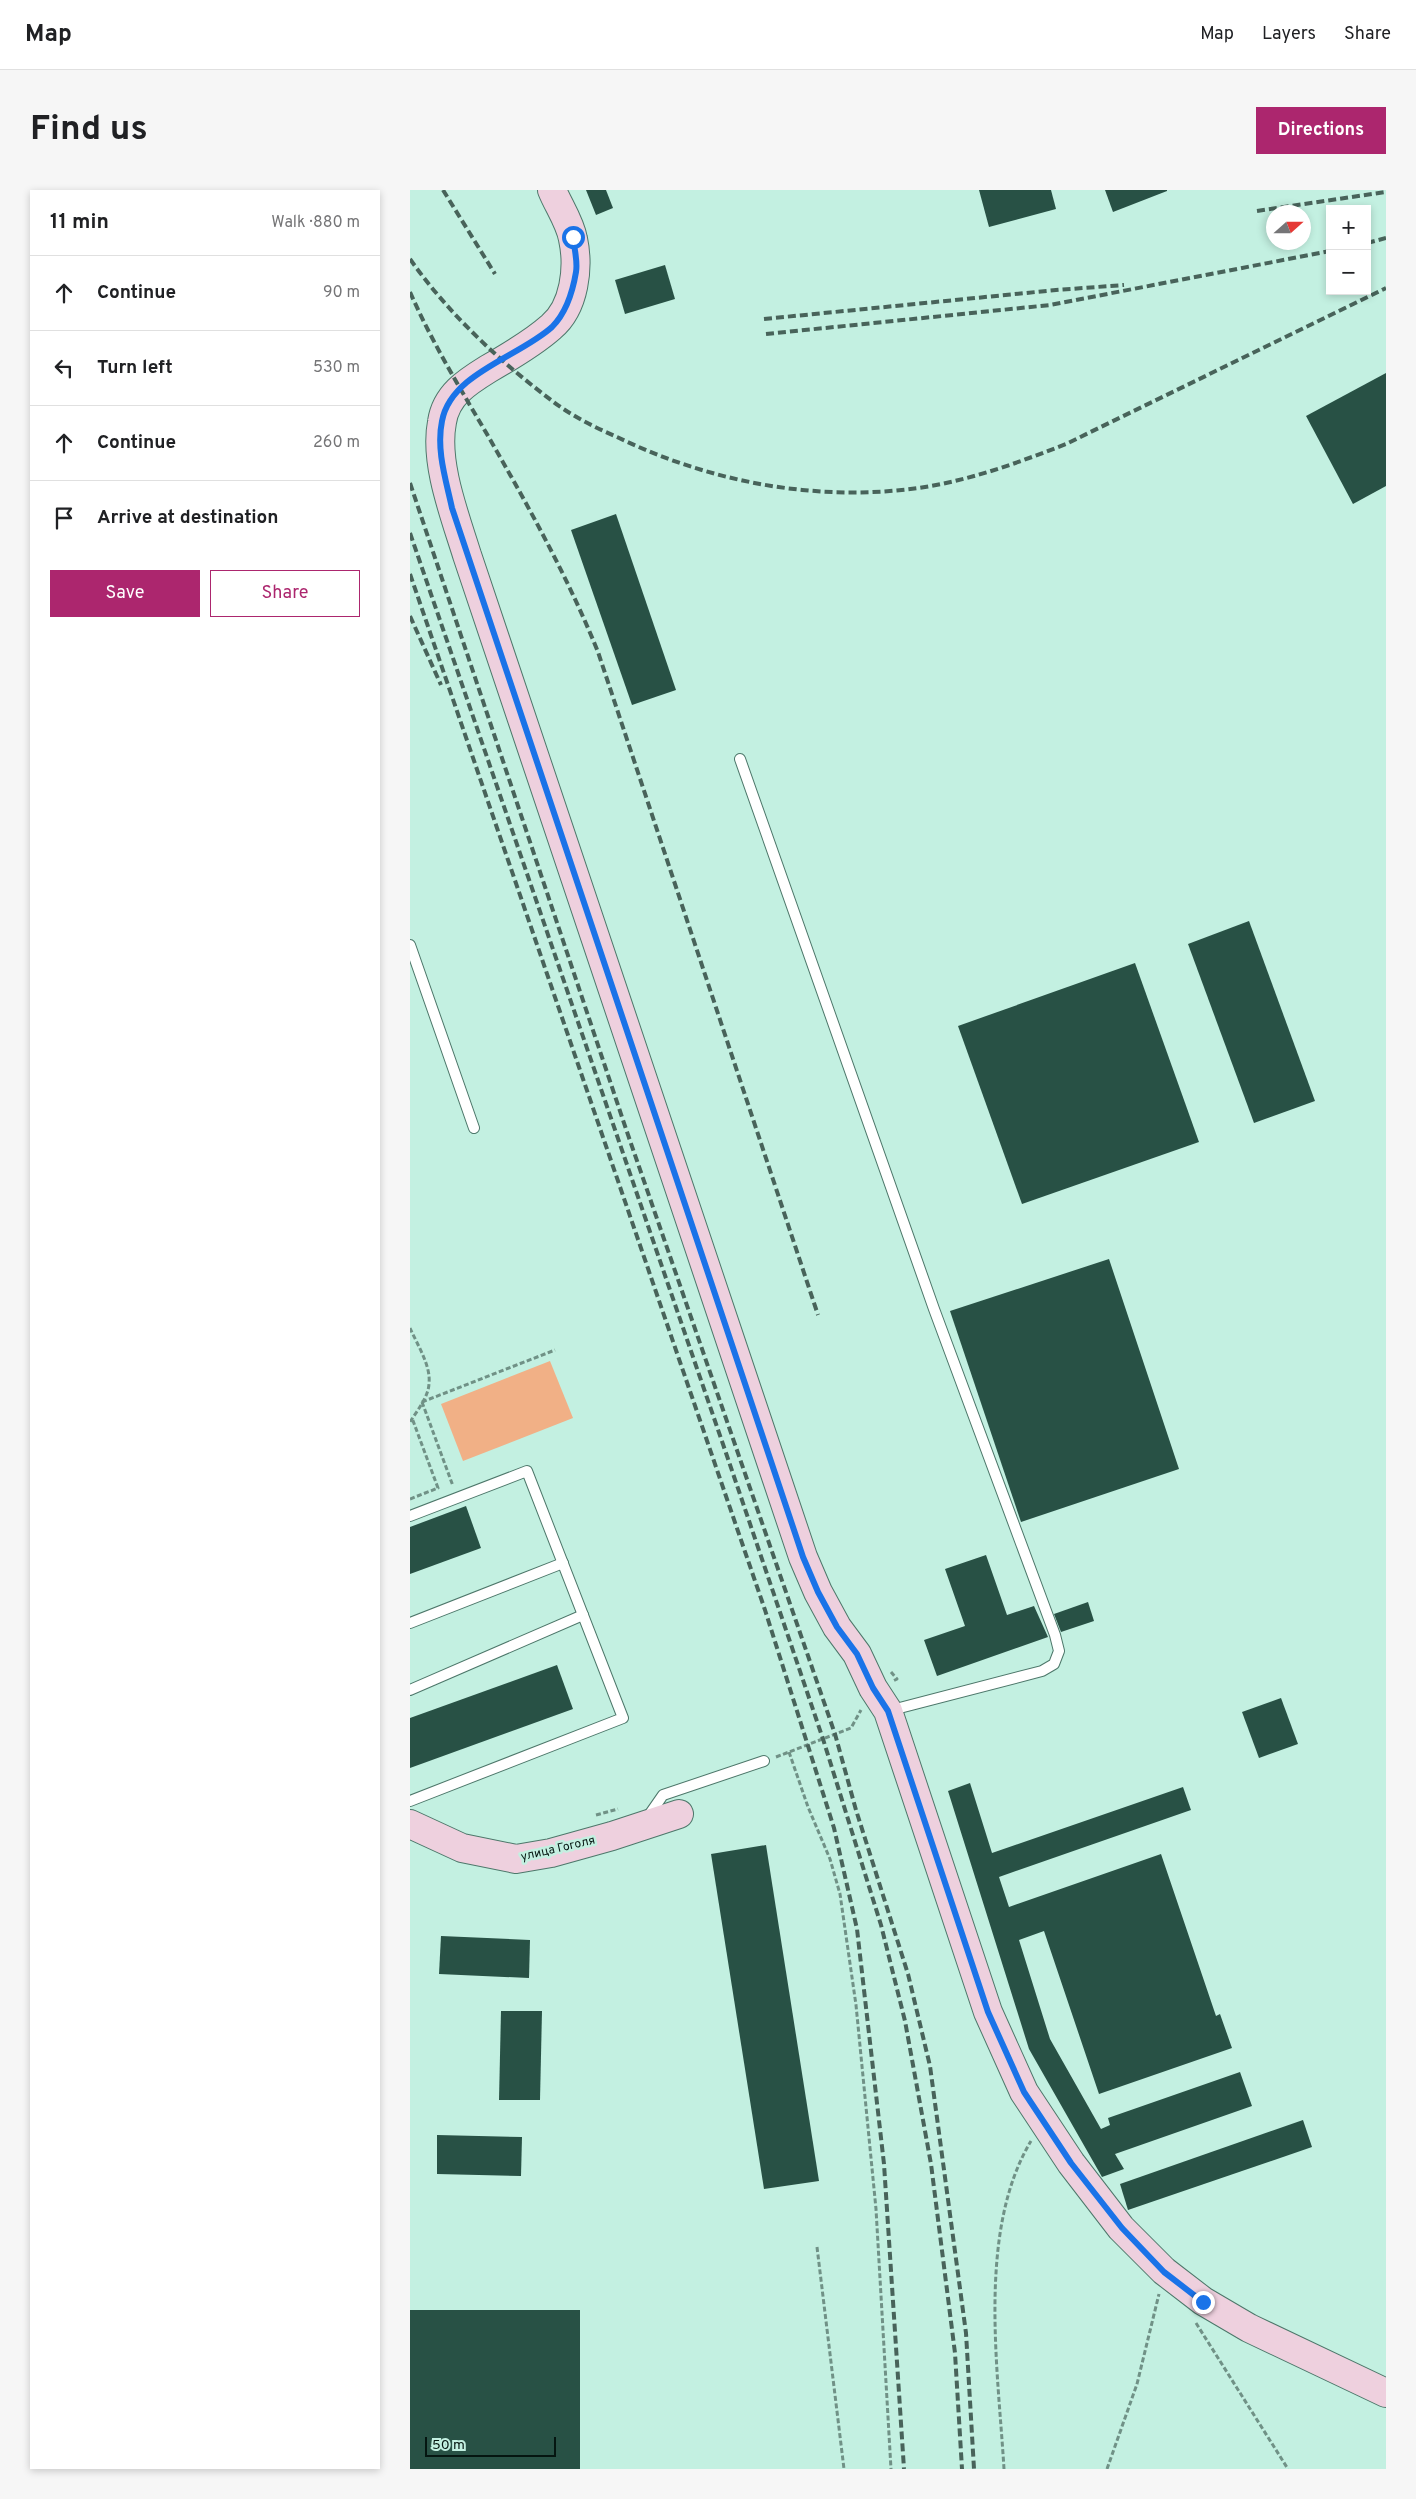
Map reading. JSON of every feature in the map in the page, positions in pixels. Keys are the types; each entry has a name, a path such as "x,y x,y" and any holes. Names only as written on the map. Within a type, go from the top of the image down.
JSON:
{"street":[{"path":"552,190 573,237 576,270 569,301 553,326 464,384 447,406 442,421 440,451 452,508 803,1557 832,1618 857,1654 873,1688 888,1711 988,2012 1024,2092 1071,2163 1122,2228 1164,2272 1203,2302 1249,2328 1386,2393"},
{"name":"улица Гоголя","path":"410,1824 462,1848 516,1859 551,1853 678,1814"}],"lane":[{"path":"740,759 934,1309 1055,1634 1059,1651 1054,1664 1042,1671 888,1711"},
{"path":"410,945 474,1128"},
{"path":"410,1516 527,1471 623,1718 410,1801"},
{"path":"410,1622 563,1563"},
{"path":"410,1690 583,1615"},
{"path":"640,1826 663,1795 764,1761"}],"path":[{"path":"410,1328 425,1364 430,1384 411,1420 438,1488 410,1499"},
{"path":"422,1402 555,1350"},
{"path":"422,1402 458,1498"},
{"path":"764,1761 851,1728 860,1713"},
{"path":"789,1752 808,1807 830,1859 840,1894 856,2005 876,2209 891,2469"},
{"path":"587,1818 621,1808"},
{"path":"1004,2469 994,2317 998,2249 1007,2200 1017,2165 1044,2123"},
{"path":"818,2247 844,2469"},
{"path":"1107,2469 1137,2384 1164,2272"},
{"path":"1195,2321 1288,2469"}],"shaded area":[{"path":"550,1361 573,1418 463,1461 441,1404"}],"building":[{"path":"586,190 606,190 613,208 596,215"},
{"path":"979,190 1051,190 1056,209 989,227"},
{"path":"1105,190 1167,190 1167,191 1113,212"},
{"path":"665,265 675,299 625,314 615,280"},
{"path":"1386,373 1386,486 1353,504 1306,416"},
{"path":"616,514 676,690 632,705 571,530"},
{"path":"1249,921 1315,1101 1254,1123 1188,944"},
{"path":"1135,963 1199,1142 1022,1204 958,1026"},
{"path":"1109,1259 1179,1469 1021,1522 950,1311"},
{"path":"466,1506 481,1548 410,1574 410,1527"},
{"path":"986,1555 1007,1615 1034,1606 1048,1637 937,1676 924,1640 965,1626 945,1569"},
{"path":"1088,1602 1094,1621 1061,1632 1054,1614"},
{"path":"557,1665 573,1709 410,1768 410,1718"},
{"path":"1281,1698 1298,1744 1259,1758 1242,1712"},
{"path":"970,1783 992,1853 1183,1787 1191,1810 999,1877 1009,1907 1161,1854 1216,2016 1220,2014 1232,2048 1099,2094 1044,1931 1019,1940 1050,2039 1101,2129 1110,2125 1108,2118 1240,2072 1252,2106 1115,2154 1124,2169 1102,2177 1029,2049 948,1791"},
{"path":"766,1845 819,2181 764,2189 711,1854"},
{"path":"441,1936 530,1940 529,1978 439,1974"},
{"path":"501,2011 542,2011 540,2100 499,2100"},
{"path":"1303,2120 1312,2147 1128,2210 1120,2184"},
{"path":"437,2135 522,2137 521,2176 437,2174"},
{"path":"410,2310 580,2310 580,2469 410,2469"}],"railway":[{"path":"443,190 495,274"},
{"path":"1257,211 1386,192"},
{"path":"1371,242 1386,238"},
{"path":"766,334 1050,305 1326,252"},
{"path":"410,259 457,317 493,352 531,385 566,411 582,420 653,453 729,477 767,485 806,490 846,492 886,491 943,484 997,469 1049,451 1386,288"},
{"path":"764,319 1124,285"},
{"path":"410,292 445,362 500,456 545,539 573,595 598,652 818,1315"},
{"path":"410,483 626,1129 835,1734 856,1810 908,1974 930,2066 966,2333 974,2469"},
{"path":"410,533 823,1739 881,1925 905,2021 931,2164 955,2353 962,2469"},
{"path":"410,574 765,1610 834,1828 857,1929 884,2164 904,2469"},
{"path":"410,616 441,685"}],"route":[{"path":"573,237 576,270 569,301 553,326 503,360 469,380 459,388 447,406 442,421 440,451 452,508 803,1557 818,1592 837,1627 857,1654 873,1688 888,1711 988,2012 1024,2092 1071,2163 1122,2228 1164,2272 1203,2302"}]}
